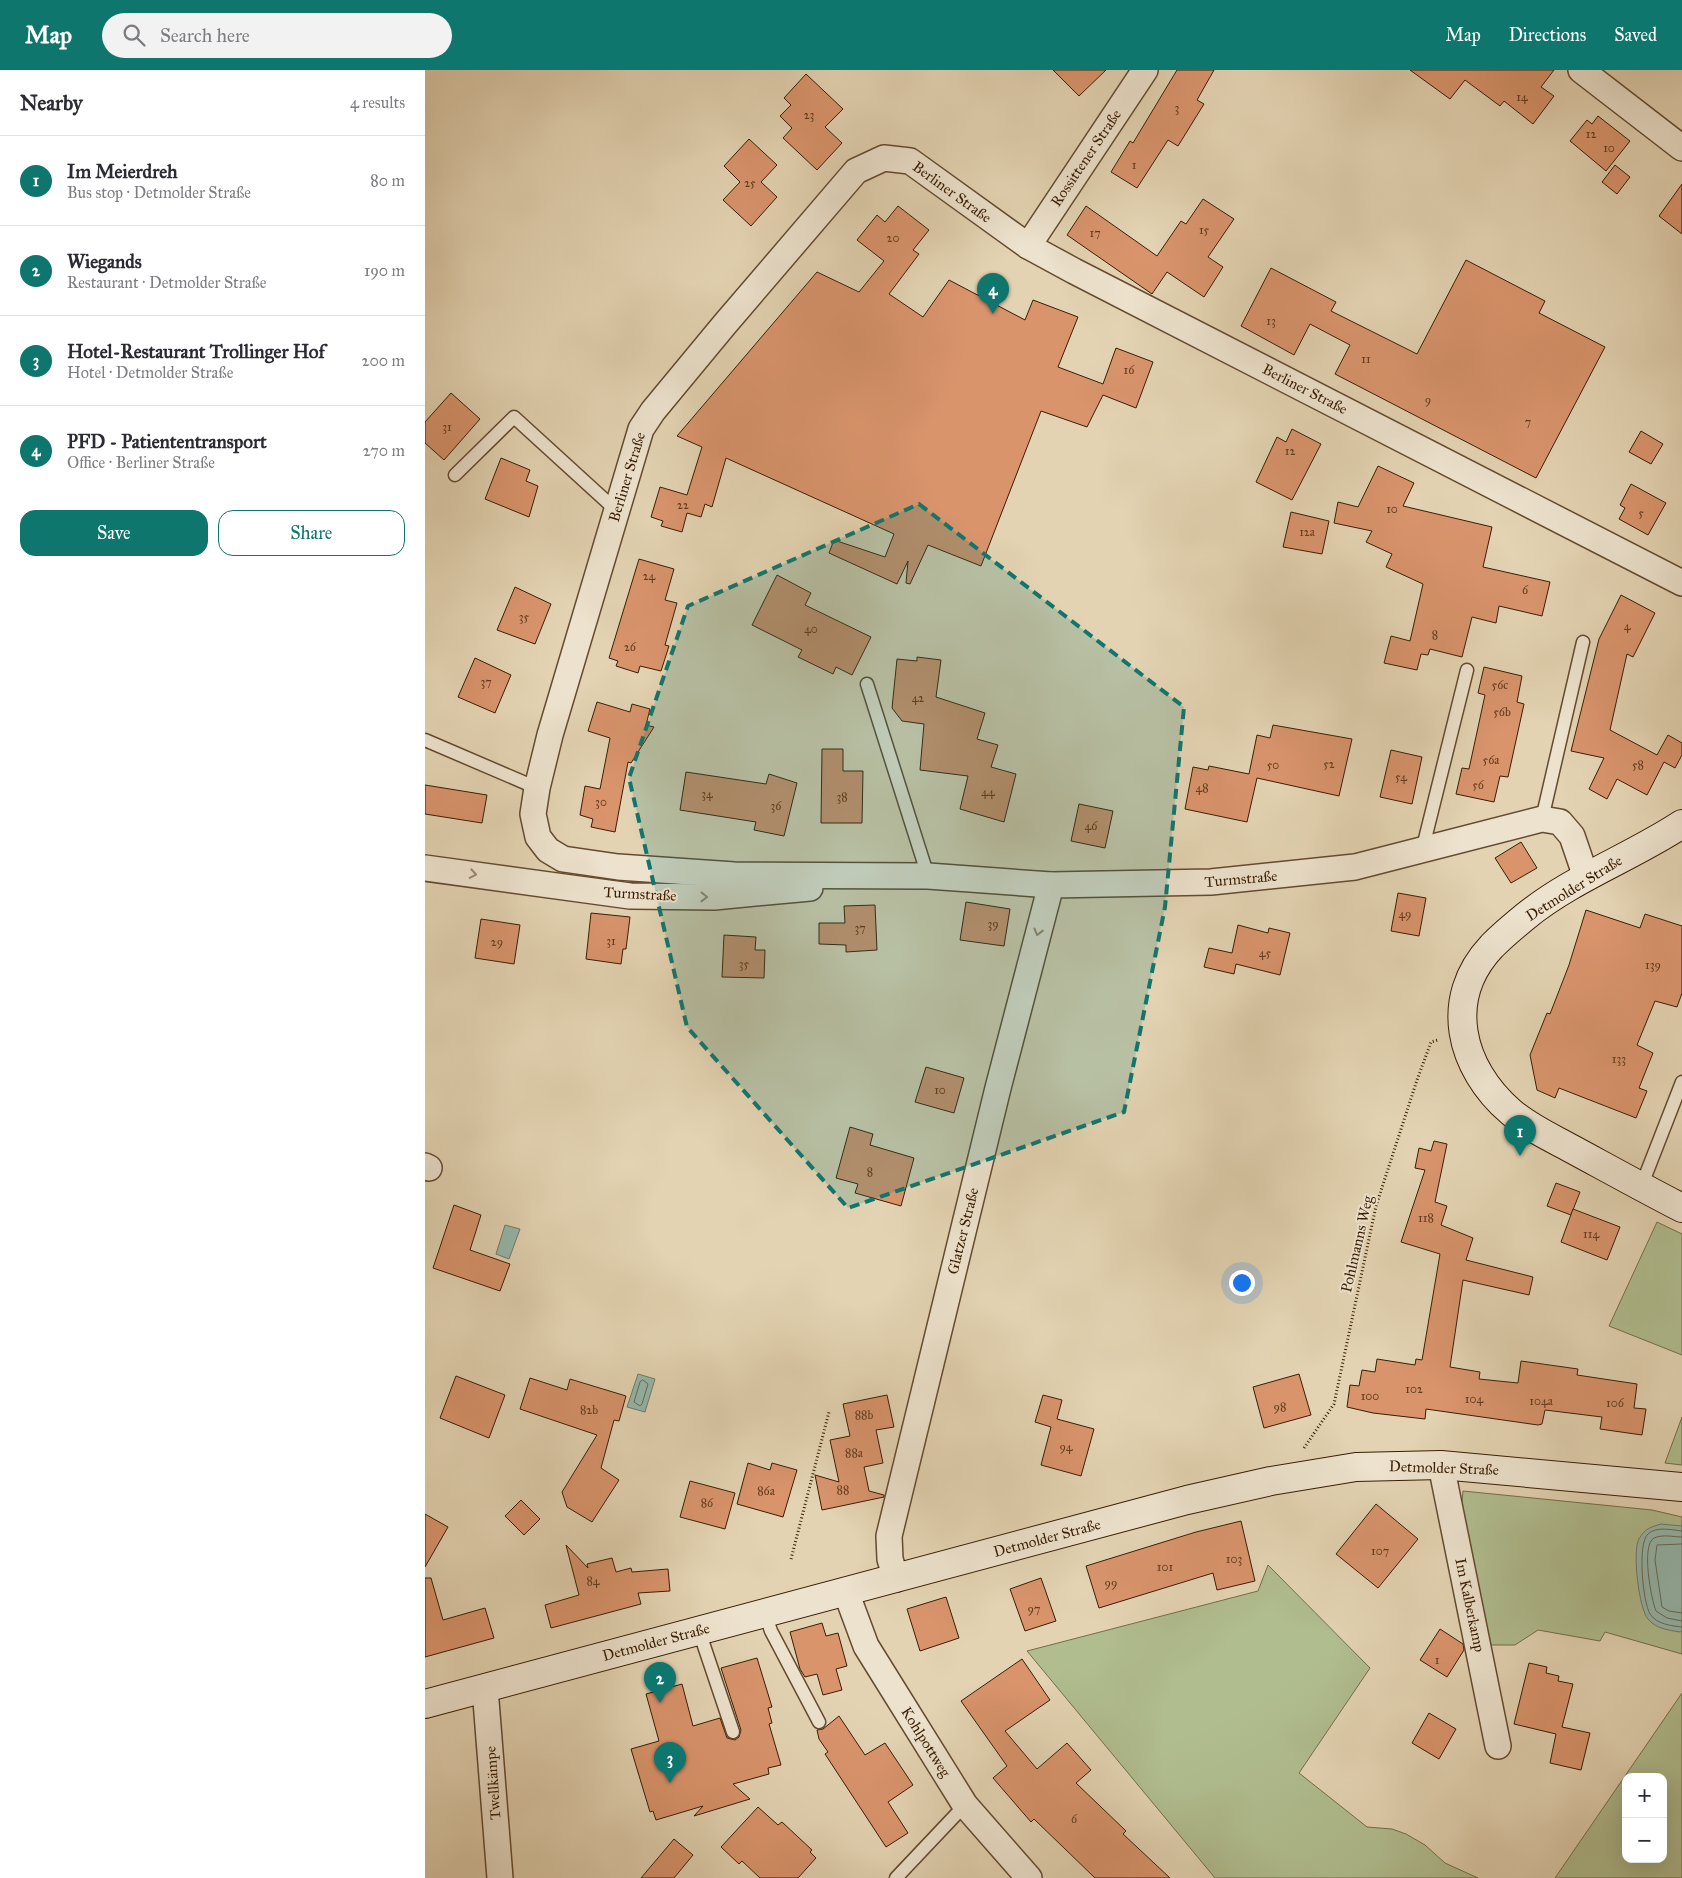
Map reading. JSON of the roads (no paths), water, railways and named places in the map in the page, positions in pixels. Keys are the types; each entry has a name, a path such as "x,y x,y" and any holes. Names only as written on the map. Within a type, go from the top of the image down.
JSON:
{"main road":[{"name":"Detmolder Straße","path":"1682,824 1586,877 1527,915 1491,947 1474,973 1465,998 1461,1027 1470,1058 1489,1090 1512,1113 1553,1139 1682,1208"},
{"name":"Detmolder Straße","path":"425,1704 1187,1500 1271,1481 1356,1467 1441,1465 1682,1487"}],"street":[{"name":"Rossittener Straße","path":"1028,246 1145,70"},
{"path":"1581,70 1682,148"},
{"name":"Berliner Straße","path":"536,828 533,814 537,788 550,735 641,429 653,411 856,171 884,158 910,161 1028,246 1682,584"},
{"path":"1542,819 1560,822 1572,836 1586,877"},
{"name":"Turmstraße","path":"536,828 538,837 548,850 563,859 600,864 734,874 928,876 1051,885 1211,882 1355,867 1542,819"},
{"name":"Turmstraße","path":"425,868 630,896 695,897 803,890 854,875"},
{"name":"Glatzer Straße","path":"896,1579 890,1559 889,1536 998,1088 1051,885"},
{"name":"Im Kalberkamp","path":"1441,1465 1499,1746"},
{"name":"Kohlpottweg","path":"846,1592 866,1646 965,1805 1029,1878"},
{"name":"Twellkämpe","path":"485,1688 500,1878"}],"lane":[{"path":"455,475 514,417 617,511"},
{"path":"1542,819 1583,642"},
{"path":"1422,851 1467,670"},
{"path":"867,684 928,876"},
{"path":"425,740 537,788"},
{"path":"1641,1187 1682,1082"},
{"path":"765,1614 771,1631 819,1722"},
{"path":"699,1631 733,1732"},
{"path":"896,1878 965,1805"}],"water":[{"path":"505,1225 520,1229 509,1259 496,1254"},
{"path":"638,1374 655,1379 645,1412 627,1407"},
{"path":"1661,1524 1682,1526 1682,1631 1680,1632 1663,1629 1651,1622 1645,1613 1639,1592 1636,1567 1637,1545 1643,1533"}],"place":[{"name":"PFD - Patiententransport","path":"993,314"},
{"name":"Im Meierdreh","path":"1520,1156"},
{"name":"Wiegands","path":"660,1703"},
{"name":"Hotel-Restaurant Trollinger Hof","path":"670,1783"}]}
